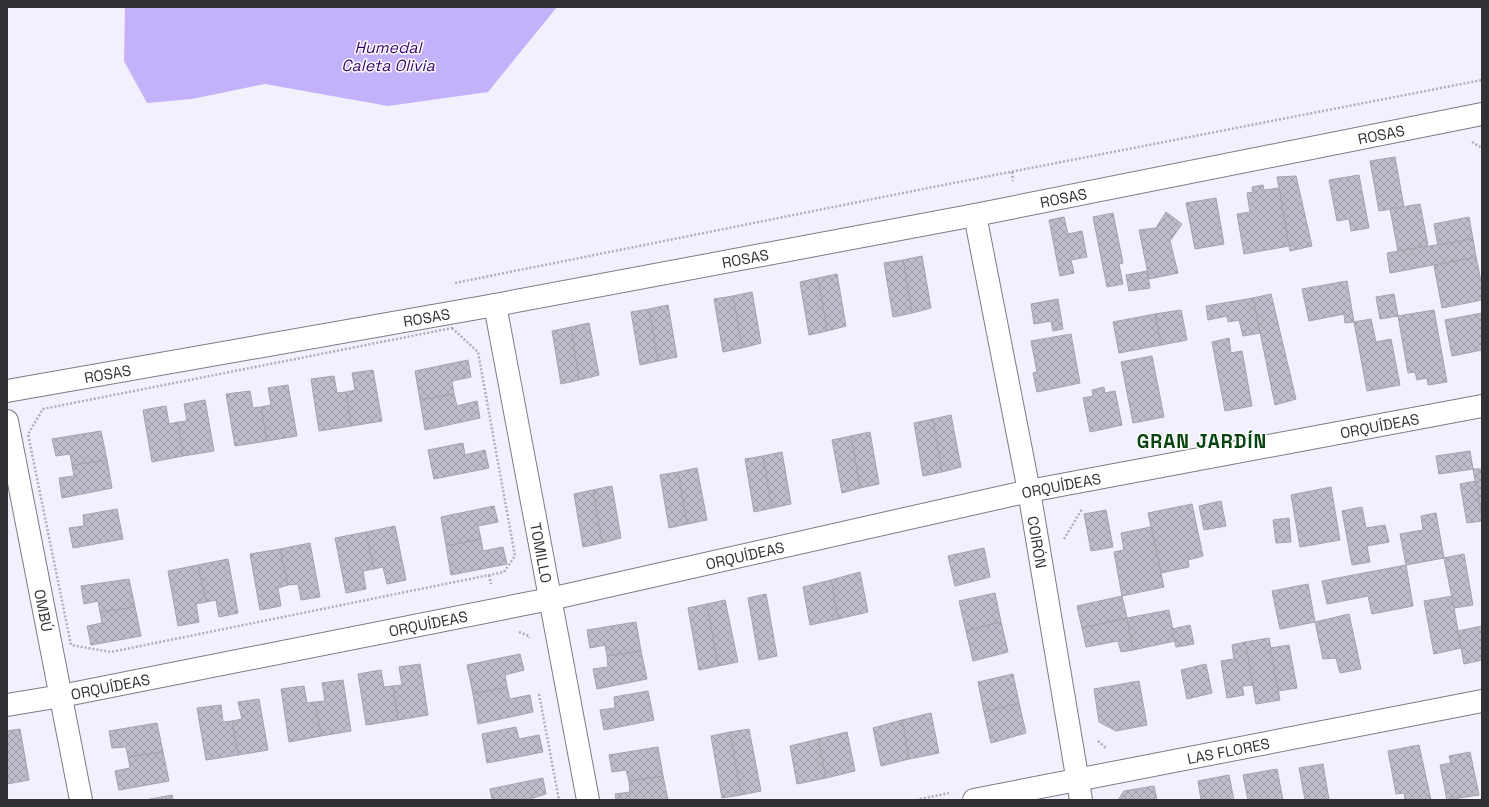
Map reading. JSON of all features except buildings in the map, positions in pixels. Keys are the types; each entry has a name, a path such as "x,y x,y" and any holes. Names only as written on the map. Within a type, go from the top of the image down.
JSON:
{"street":[{"name":"ROSAS","path":"7,391 495,305 975,215 1482,114"},
{"name":"COIRÓN","path":"975,215 1029,491 1079,790"},
{"name":"TOMILLO","path":"495,305 588,800"},
{"name":"ORQUÍDEAS","path":"7,705 60,696 550,599 1029,491 1482,406"},
{"name":"OMBÚ","path":"7,421 80,800"},
{"name":"LAS FLORES","path":"964,796 1079,790 1482,701"}],"path":[{"path":"452,284 923,189 1482,80"},
{"path":"1466,139 1482,148"},
{"path":"452,328 478,352 515,556 504,572 111,652 71,645 28,434 43,409 452,328"},
{"path":"1063,540 1081,509 1086,508"},
{"path":"529,636 530,640"},
{"path":"539,691 559,800"},
{"path":"916,800 964,796"}],"water":[{"name":"Humedal Caleta Olivia","path":"125,7 557,7 488,92 388,106 265,84 192,99 147,103 124,61"}],"district":[{"name":"GRAN JARDÍN","path":"1202,441"}]}
